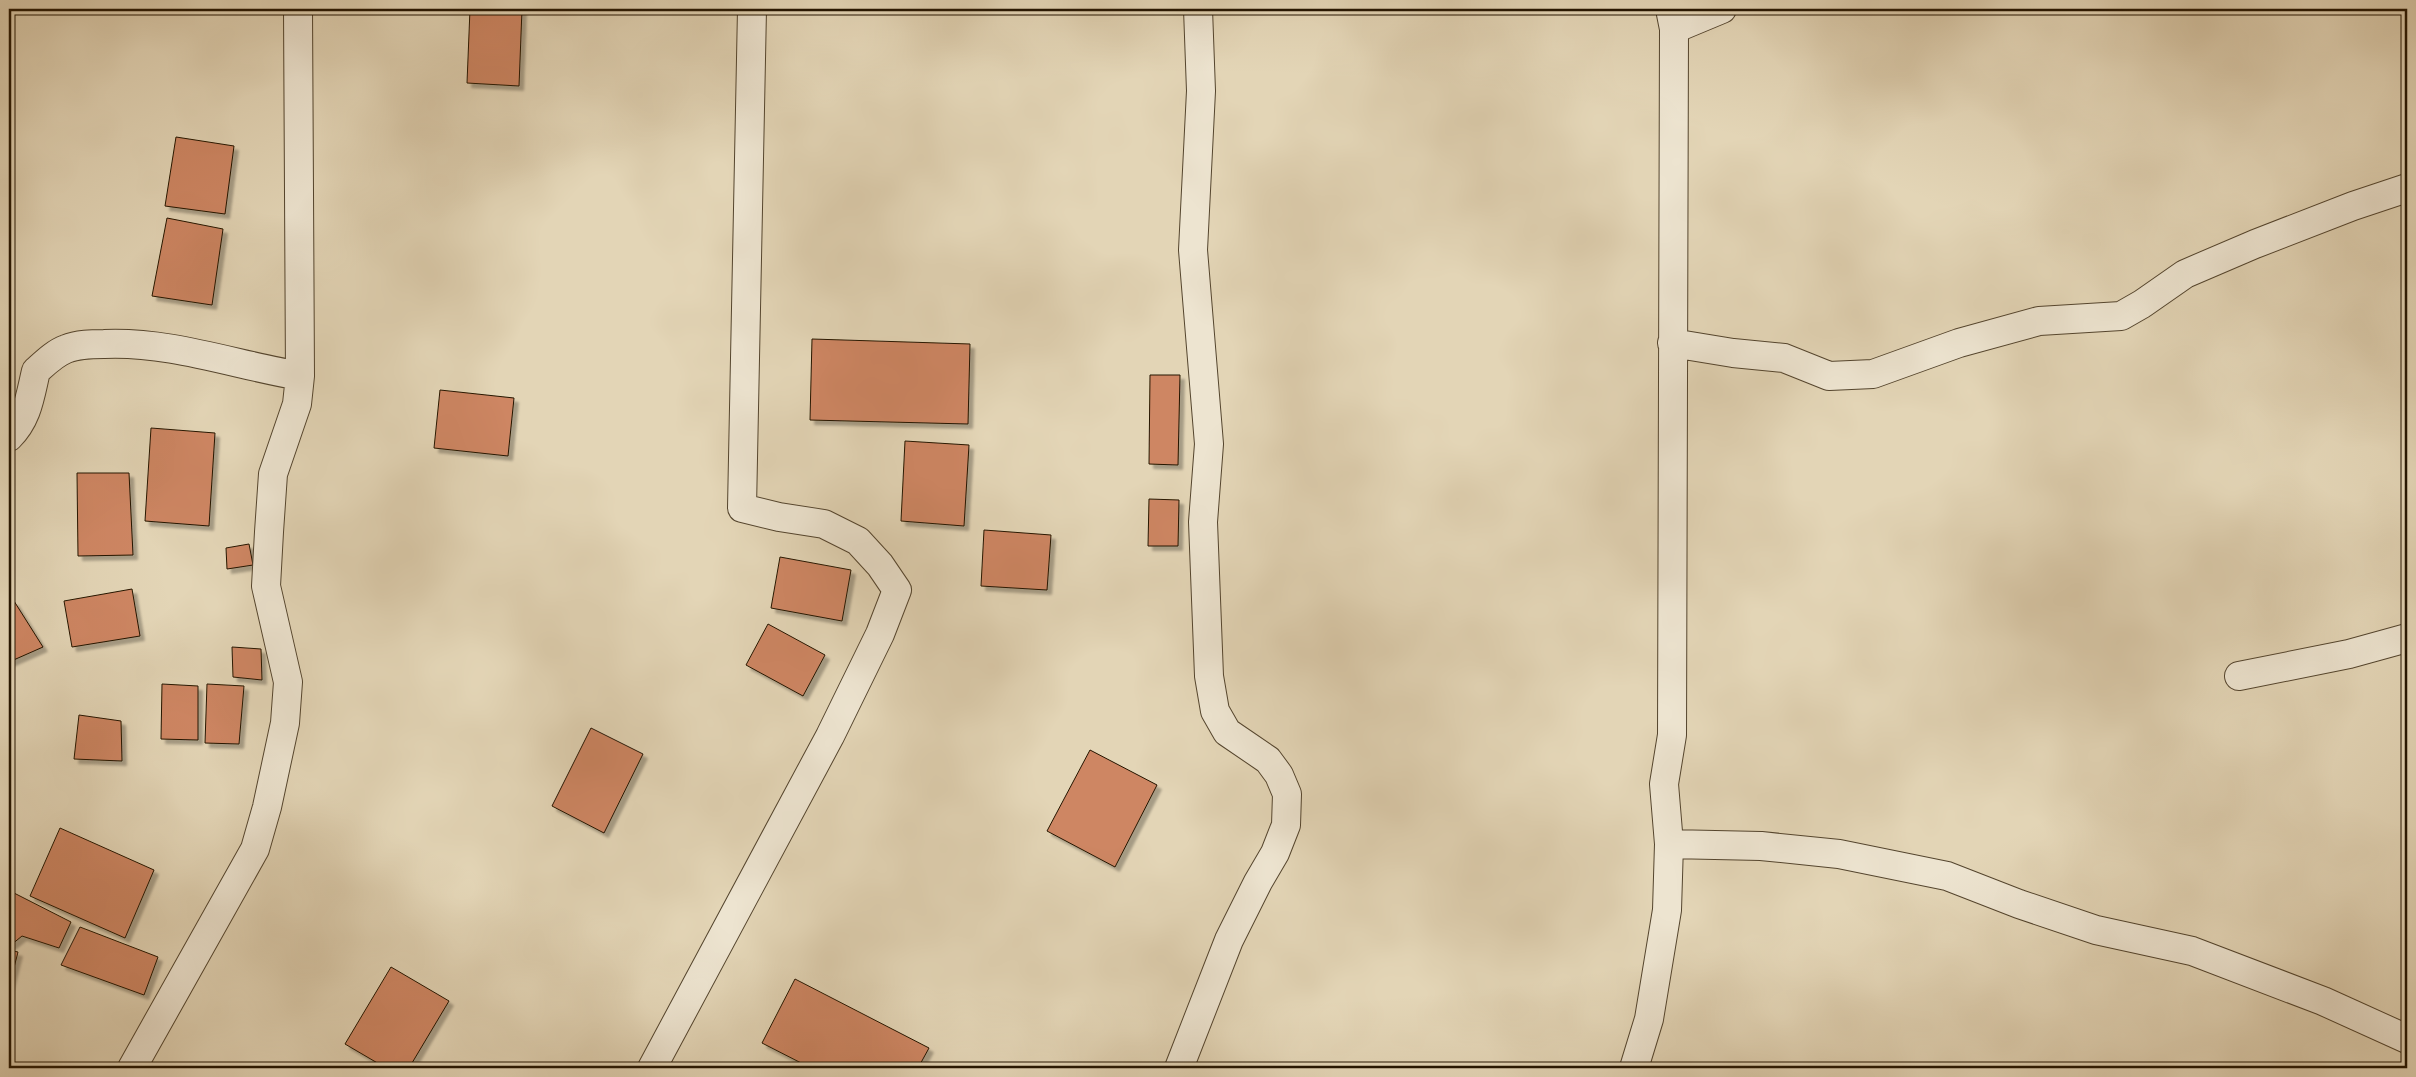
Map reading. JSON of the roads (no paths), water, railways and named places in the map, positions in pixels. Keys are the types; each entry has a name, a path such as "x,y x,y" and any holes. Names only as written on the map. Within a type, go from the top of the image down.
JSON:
{"street":[{"path":"132,1068 255,849 268,807 285,723 288,682 266,586 273,474 297,404 300,376 298,9"},
{"path":"652,1068 830,736 880,634 897,590 880,565 858,541 824,524 779,517 742,508 752,9"},
{"path":"1179,1068 1229,940 1275,853 1286,825 1287,794 1279,775 1268,760 1227,732 1215,711 1210,676 1203,522 1208,444 1193,250 1201,91 1198,9"},
{"path":"1634,1068 1649,1019 1667,910 1669,844 1664,784 1672,735 1672,19 1722,9"},
{"path":"1672,343 1733,353 1784,358 1829,376 1873,374 1959,343 2039,321 2121,316 2185,274 2264,240 2407,188"},
{"path":"9,436 17,429 27,412 36,371 66,349 90,344 121,343 158,346 262,370 300,376"},
{"path":"2239,676 2348,654 2407,638"},
{"path":"1669,844 1761,846 1840,854 1947,876 2019,904 2096,930 2192,951 2323,1001 2407,1039"}]}
